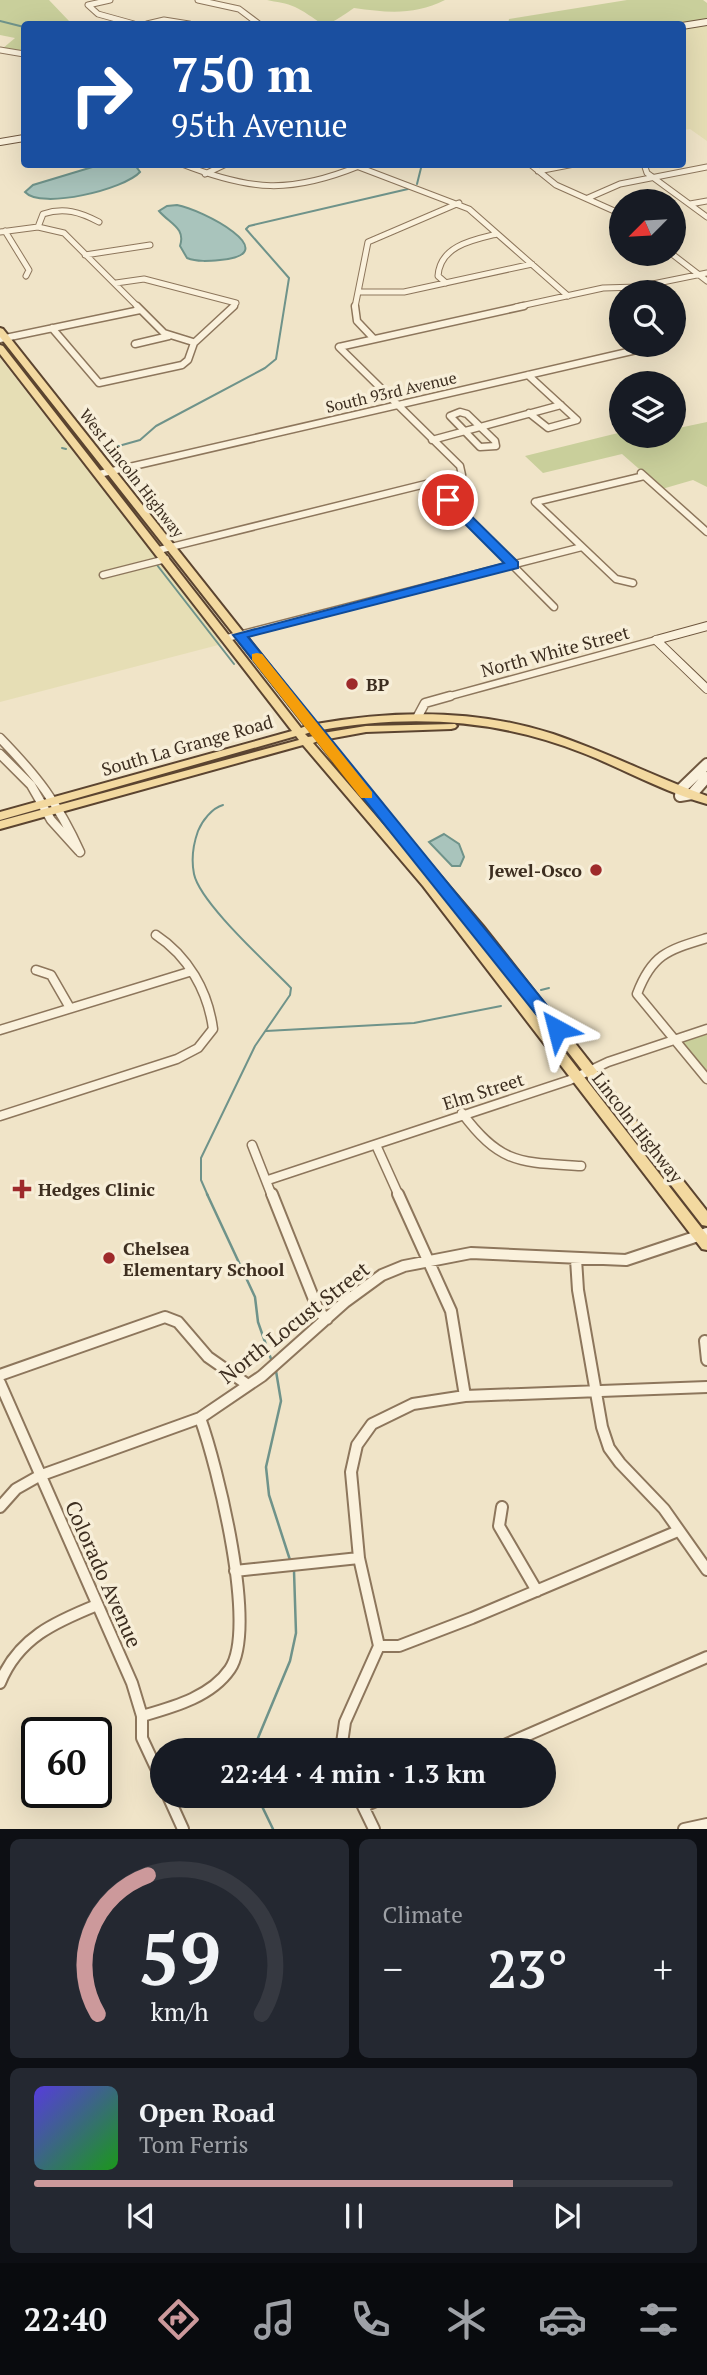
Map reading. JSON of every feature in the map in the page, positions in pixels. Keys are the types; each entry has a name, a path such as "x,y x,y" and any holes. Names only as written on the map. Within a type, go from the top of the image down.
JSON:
{"main road":[{"name":"West Lincoln Highway","path":"2,339 111,471 240,635"},
{"name":"West Lincoln Highway","path":"2,339 99,474 227,638"},
{"name":"Lincoln Highway","path":"240,635 440,880 707,1222"},
{"name":"Lincoln Highway","path":"227,638 355,803 427,883 705,1238"},
{"name":"South La Grange Road","path":"0,825 50,807 317,732 418,716 468,719 523,729 684,793 707,806"},
{"name":"South La Grange Road","path":"317,732 418,725 475,728 532,739 707,800"},
{"name":"South La Grange Road","path":"0,816 50,807"}],"street":[{"path":"110,0 89,4 98,14 123,21"},
{"path":"198,0 239,9 255,21"},
{"path":"686,25 707,22"},
{"path":"0,50 21,54"},
{"path":"0,142 21,138"},
{"path":"588,198 610,187 707,167"},
{"path":"192,168 242,187 268,190 322,181 350,168"},
{"path":"205,174 218,168"},
{"path":"365,168 459,203 568,296"},
{"path":"535,168 556,185 609,208"},
{"path":"538,171 553,168"},
{"path":"645,168 647,173 707,217"},
{"path":"690,204 707,201"},
{"path":"374,339 357,321 354,311 369,242 459,203"},
{"path":"38,227 43,214 61,209 78,211 99,222"},
{"path":"2,231 38,227 64,233 169,337"},
{"path":"2,231 17,246 19,258 29,270 26,276"},
{"path":"446,283 438,276 438,268 447,252 497,234"},
{"path":"85,255 150,245"},
{"path":"358,292 404,292 532,264"},
{"path":"686,265 707,281"},
{"path":"159,550 462,475 463,470 339,347 568,296 707,273"},
{"path":"52,328 100,383 183,365 188,360 188,350 193,342 236,303 144,279 116,283"},
{"path":"2,339 140,310"},
{"path":"135,344 169,337 193,342"},
{"name":"South 93rd Avenue","path":"99,474 609,356"},
{"path":"528,375 576,419 576,422 548,428 529,413"},
{"path":"432,440 561,405"},
{"path":"464,412 497,443 496,446 483,448 465,431 450,414 464,412"},
{"path":"634,583 616,579 535,502 642,474 707,532"},
{"path":"432,484 554,607"},
{"path":"227,638 582,547"},
{"path":"103,575 166,559"},
{"name":"North White Street","path":"418,716 425,703 707,626"},
{"path":"656,640 707,689"},
{"path":"0,738 39,778 50,807 80,852 50,807 22,774 2,757"},
{"path":"2,757 16,757"},
{"path":"684,793 707,764"},
{"path":"684,793 707,777"},
{"path":"0,1116 177,1059 198,1048 213,1029 212,1014 169,943 156,935"},
{"path":"707,938 652,960 644,970 637,994 707,1079"},
{"path":"36,970 51,975 70,1008"},
{"path":"0,1030 189,972"},
{"name":"Elm Street","path":"268,1180 570,1080 576,1075 707,1029"},
{"path":"462,1114 480,1140 498,1154 523,1161 581,1166"},
{"path":"252,1145 319,1312 327,1319"},
{"path":"376,1145 429,1260 456,1327 465,1396"},
{"name":"North Locust Street","path":"0,1507 16,1489 39,1476 200,1418 248,1385 382,1275 429,1260 486,1252 532,1253 612,1261 639,1258 705,1238"},
{"path":"576,1259 578,1290 602,1427 609,1448 664,1509 707,1570"},
{"path":"0,1375 165,1317 178,1319 186,1326 203,1353 248,1385"},
{"path":"705,1341 707,1360"},
{"name":"Colorado Avenue","path":"0,1383 132,1683 142,1716 142,1738 150,1755"},
{"path":"343,1738 345,1722 379,1646 359,1558 351,1472 357,1445 372,1424 413,1404 465,1396 707,1387"},
{"path":"142,1716 170,1708 205,1692 223,1676 237,1655 235,1571 216,1460 200,1418"},
{"path":"502,1507 499,1527 537,1591"},
{"path":"379,1646 400,1646 678,1531"},
{"path":"235,1571 359,1558"},
{"path":"0,1683 5,1665 23,1644 44,1627 97,1605"},
{"path":"521,1738 707,1657"},
{"path":"173,1808 183,1829"},
{"path":"364,1808 374,1829"},
{"path":"684,1829 707,1824"}],"shaded area":[{"path":"707,25 707,141 690,129 686,130 686,28"},
{"path":"0,358 160,563 222,644 0,702"}],"green space":[{"path":"0,0 49,0 69,21 21,21 21,52 2,49 15,38 0,35"},
{"path":"267,0 445,0 401,12 354,8 334,21 318,21 292,6"},
{"path":"627,0 703,0 707,3 707,20 686,23 686,21 509,19"},
{"path":"707,422 707,487 693,480 662,489 622,454 543,473 525,456 609,435 609,448 686,448 686,426"},
{"path":"707,1031 707,1075 678,1040"}],"water":[{"path":"89,168 137,168 140,172 101,191 64,198 34,197 25,192 33,185"},
{"path":"177,205 203,214 233,232 243,241 245,249 239,256 220,260 199,261 187,258 180,246 179,230 159,211 167,206"},
{"path":"444,834 459,844 464,857 460,866 452,866 429,842"}],"waterway":[{"path":"0,21 21,26"},
{"path":"417,184 421,168"},
{"path":"108,449 140,440 156,426 265,368 276,359 289,278 246,229 249,226 408,189"},
{"path":"62,448 66,449"},
{"path":"157,565 234,664"},
{"path":"208,1196 201,1180 201,1158 255,1046 290,995 291,988 208,901 194,874 193,852 198,831 208,815 223,805"},
{"path":"541,990 549,988"},
{"path":"266,1031 414,1023 501,1006"},
{"path":"207,1194 255,1297 258,1322 271,1359"},
{"path":"276,1371 281,1401 266,1467 269,1495 290,1560"},
{"path":"258,1738 290,1661 296,1633 294,1571"},
{"path":"263,1808 273,1829"}],"slow traffic":[{"path":"257,657 366,795"}],"place":[{"name":"BP","path":"352,684"},
{"name":"Jewel-Osco","path":"596,870"},
{"name":"Hedges Clinic","path":"22,1189"},
{"name":"Chelsea Elementary School","path":"109,1258"}],"route":[{"path":"448,500 513,565 240,635 371,801 440,880 557,1029"}]}
